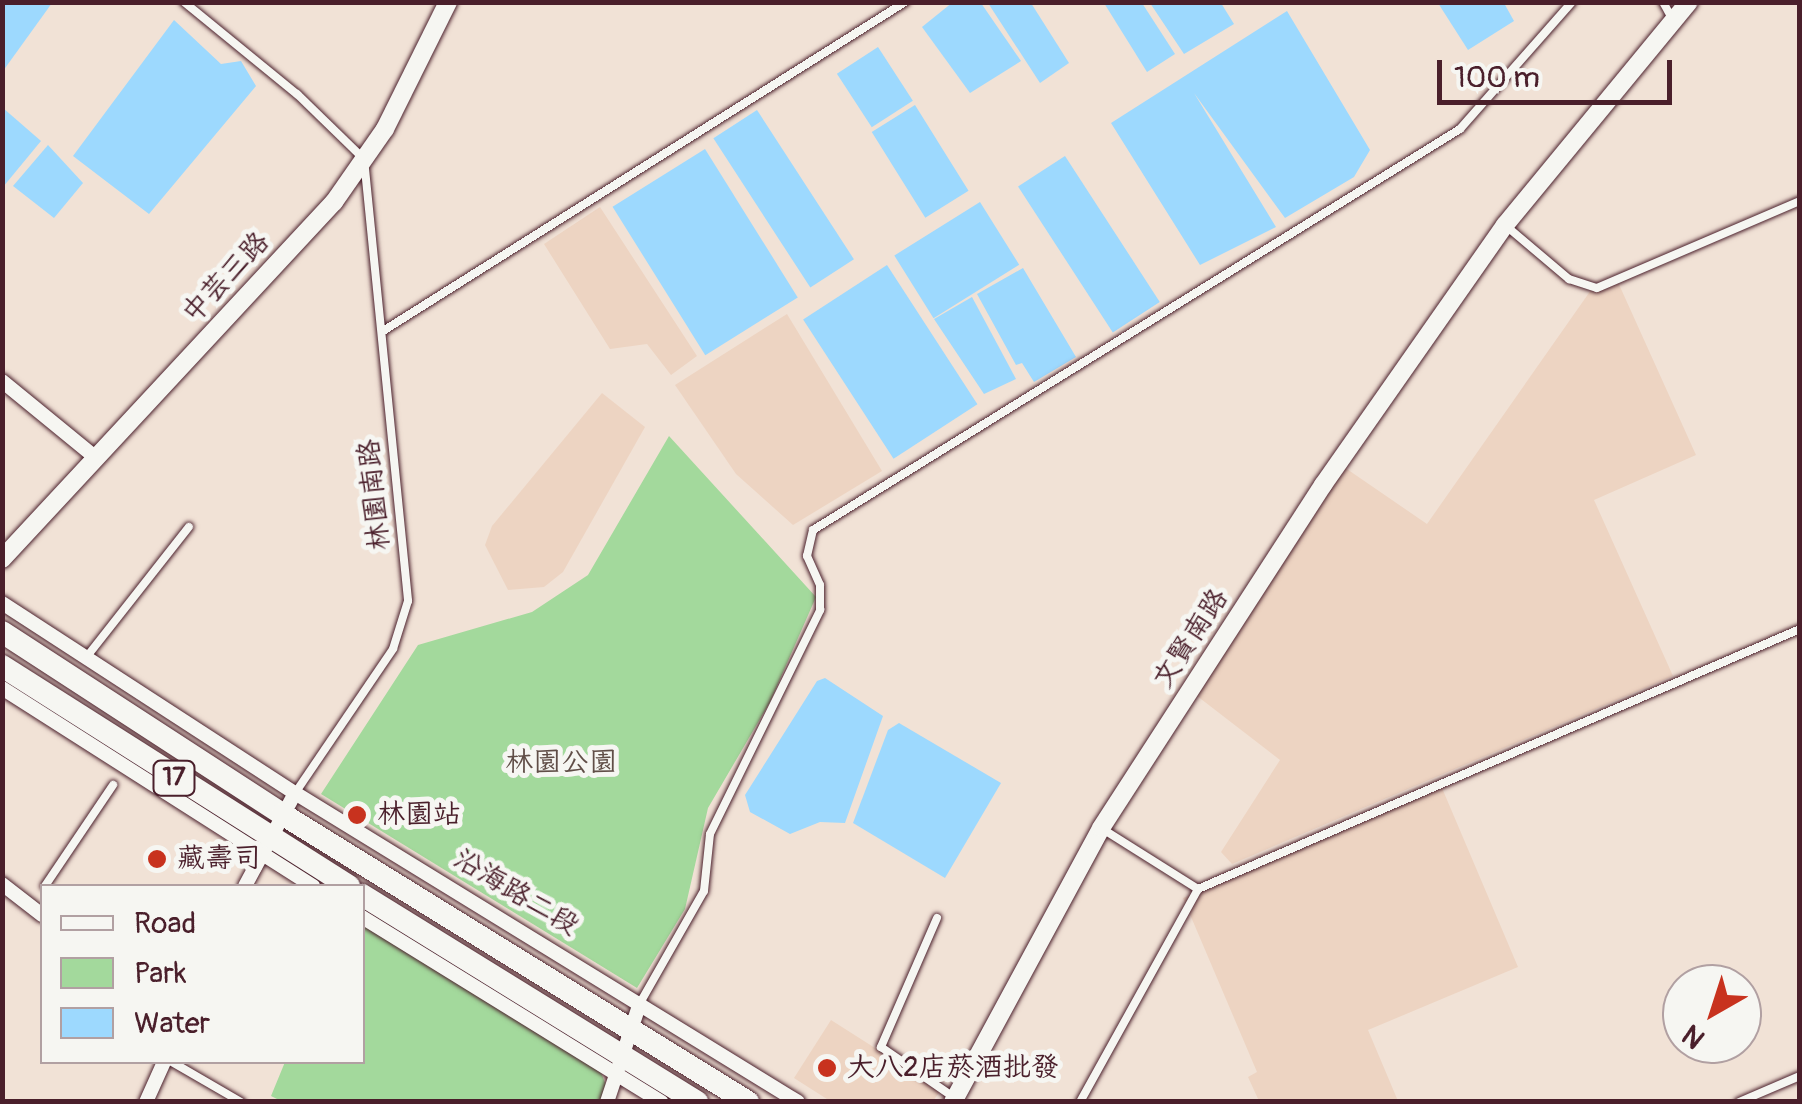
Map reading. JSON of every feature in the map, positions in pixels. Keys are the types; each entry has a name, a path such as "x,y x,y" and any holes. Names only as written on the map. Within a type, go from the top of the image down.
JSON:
{"main road":[{"name":"沿海路二段","path":"2,632 282,814 748,1102"},
{"name":"17","path":"2,666 264,846 345,884"},
{"path":"365,897 620,1064 697,1102"}],"street":[{"name":"中芸三路","path":"2,560 334,202 364,159 448,2"},
{"name":"文賢南路","path":"954,1100 1101,828 1324,485 1505,225 1689,2"},
{"path":"2,381 96,458"},
{"name":"沿海路二段","path":"2,604 294,794 798,1102"},
{"path":"2,688 264,846 311,884"},
{"path":"246,884 294,794"},
{"path":"2,884 37,911"},
{"path":"365,919 620,1064 661,1102"},
{"path":"607,1102 640,1003"},
{"path":"146,1102 163,1064"}],"lane":[{"path":"184,2 297,94 364,159"},
{"path":"383,331 905,2"},
{"path":"640,1003 704,891 710,834 820,610 820,585 807,556 813,530 1460,129 1572,2"},
{"path":"1663,2 1673,20"},
{"name":"林園南路","path":"294,794 393,649 408,601 364,159"},
{"path":"1505,225 1570,279 1597,288 1800,201"},
{"path":"85,659 189,527"},
{"path":"1080,1102 1198,890 1800,629"},
{"path":"47,884 112,786"},
{"path":"1101,828 1198,890"},
{"path":"938,918 880,1047 954,1100"},
{"path":"175,1064 241,1102"},
{"path":"1739,1102 1800,1076"}],"shaded area":[{"path":"600,207 697,356 671,375 647,344 610,349 544,244"},
{"path":"1617,280 1696,455 1594,500 1673,676 1232,864 1221,852 1280,760 1188,689 1341,465 1427,524 1591,290"},
{"path":"787,314 882,471 793,525 736,474 675,385"},
{"path":"602,393 645,427 563,572 544,587 508,590 485,545 492,526"},
{"path":"1442,788 1518,967 1368,1030 1398,1101 1259,1101 1248,1077 1257,1072 1183,898"},
{"path":"831,1020 941,1090 933,1101 830,1101 794,1078"}],"green space":[{"name":"林園公園","path":"669,436 816,597 770,702 708,808 685,909 637,988 321,794 418,645 532,612 588,575"},
{"path":"365,925 600,1070 606,1085 601,1102 283,1102 271,1096 284,1064 365,1064"}],"water":[{"path":"953,2 981,3 1021,61 970,93 922,27"},
{"path":"2,3 52,3 3,71"},
{"path":"988,3 1031,3 1069,63 1040,83"},
{"path":"1104,3 1142,3 1175,54 1147,72"},
{"path":"1150,3 1221,3 1234,24 1184,54"},
{"path":"1438,3 1504,3 1514,21 1468,50"},
{"path":"1287,11 1370,150 1354,177 1285,218 1194,93 1276,227 1200,265 1111,123"},
{"path":"174,20 221,64 241,61 256,86 149,214 73,156"},
{"path":"878,47 913,101 872,127 837,74"},
{"path":"915,105 969,191 925,218 872,132"},
{"path":"3,108 41,141 3,187"},
{"path":"757,110 854,259 810,288 713,138"},
{"path":"48,145 83,183 54,218 13,186"},
{"path":"705,149 798,297 705,355 613,207"},
{"path":"1065,156 1160,302 1113,332 1018,186"},
{"path":"980,202 1019,265 934,318 894,256"},
{"path":"887,265 977,404 894,459 803,319"},
{"path":"1023,268 1076,357 1034,382 1022,363 1016,365 977,294"},
{"path":"972,297 1016,379 984,394 934,319"},
{"path":"825,678 883,716 845,823 820,822 790,834 750,812 745,795 817,681"},
{"path":"899,723 1001,783 945,878 853,823 888,730"}],"place":[{"name":"林園站","path":"357,815"},
{"name":"藏壽司","path":"157,859"},
{"name":"大八2店菸酒批發","path":"827,1068"}]}
